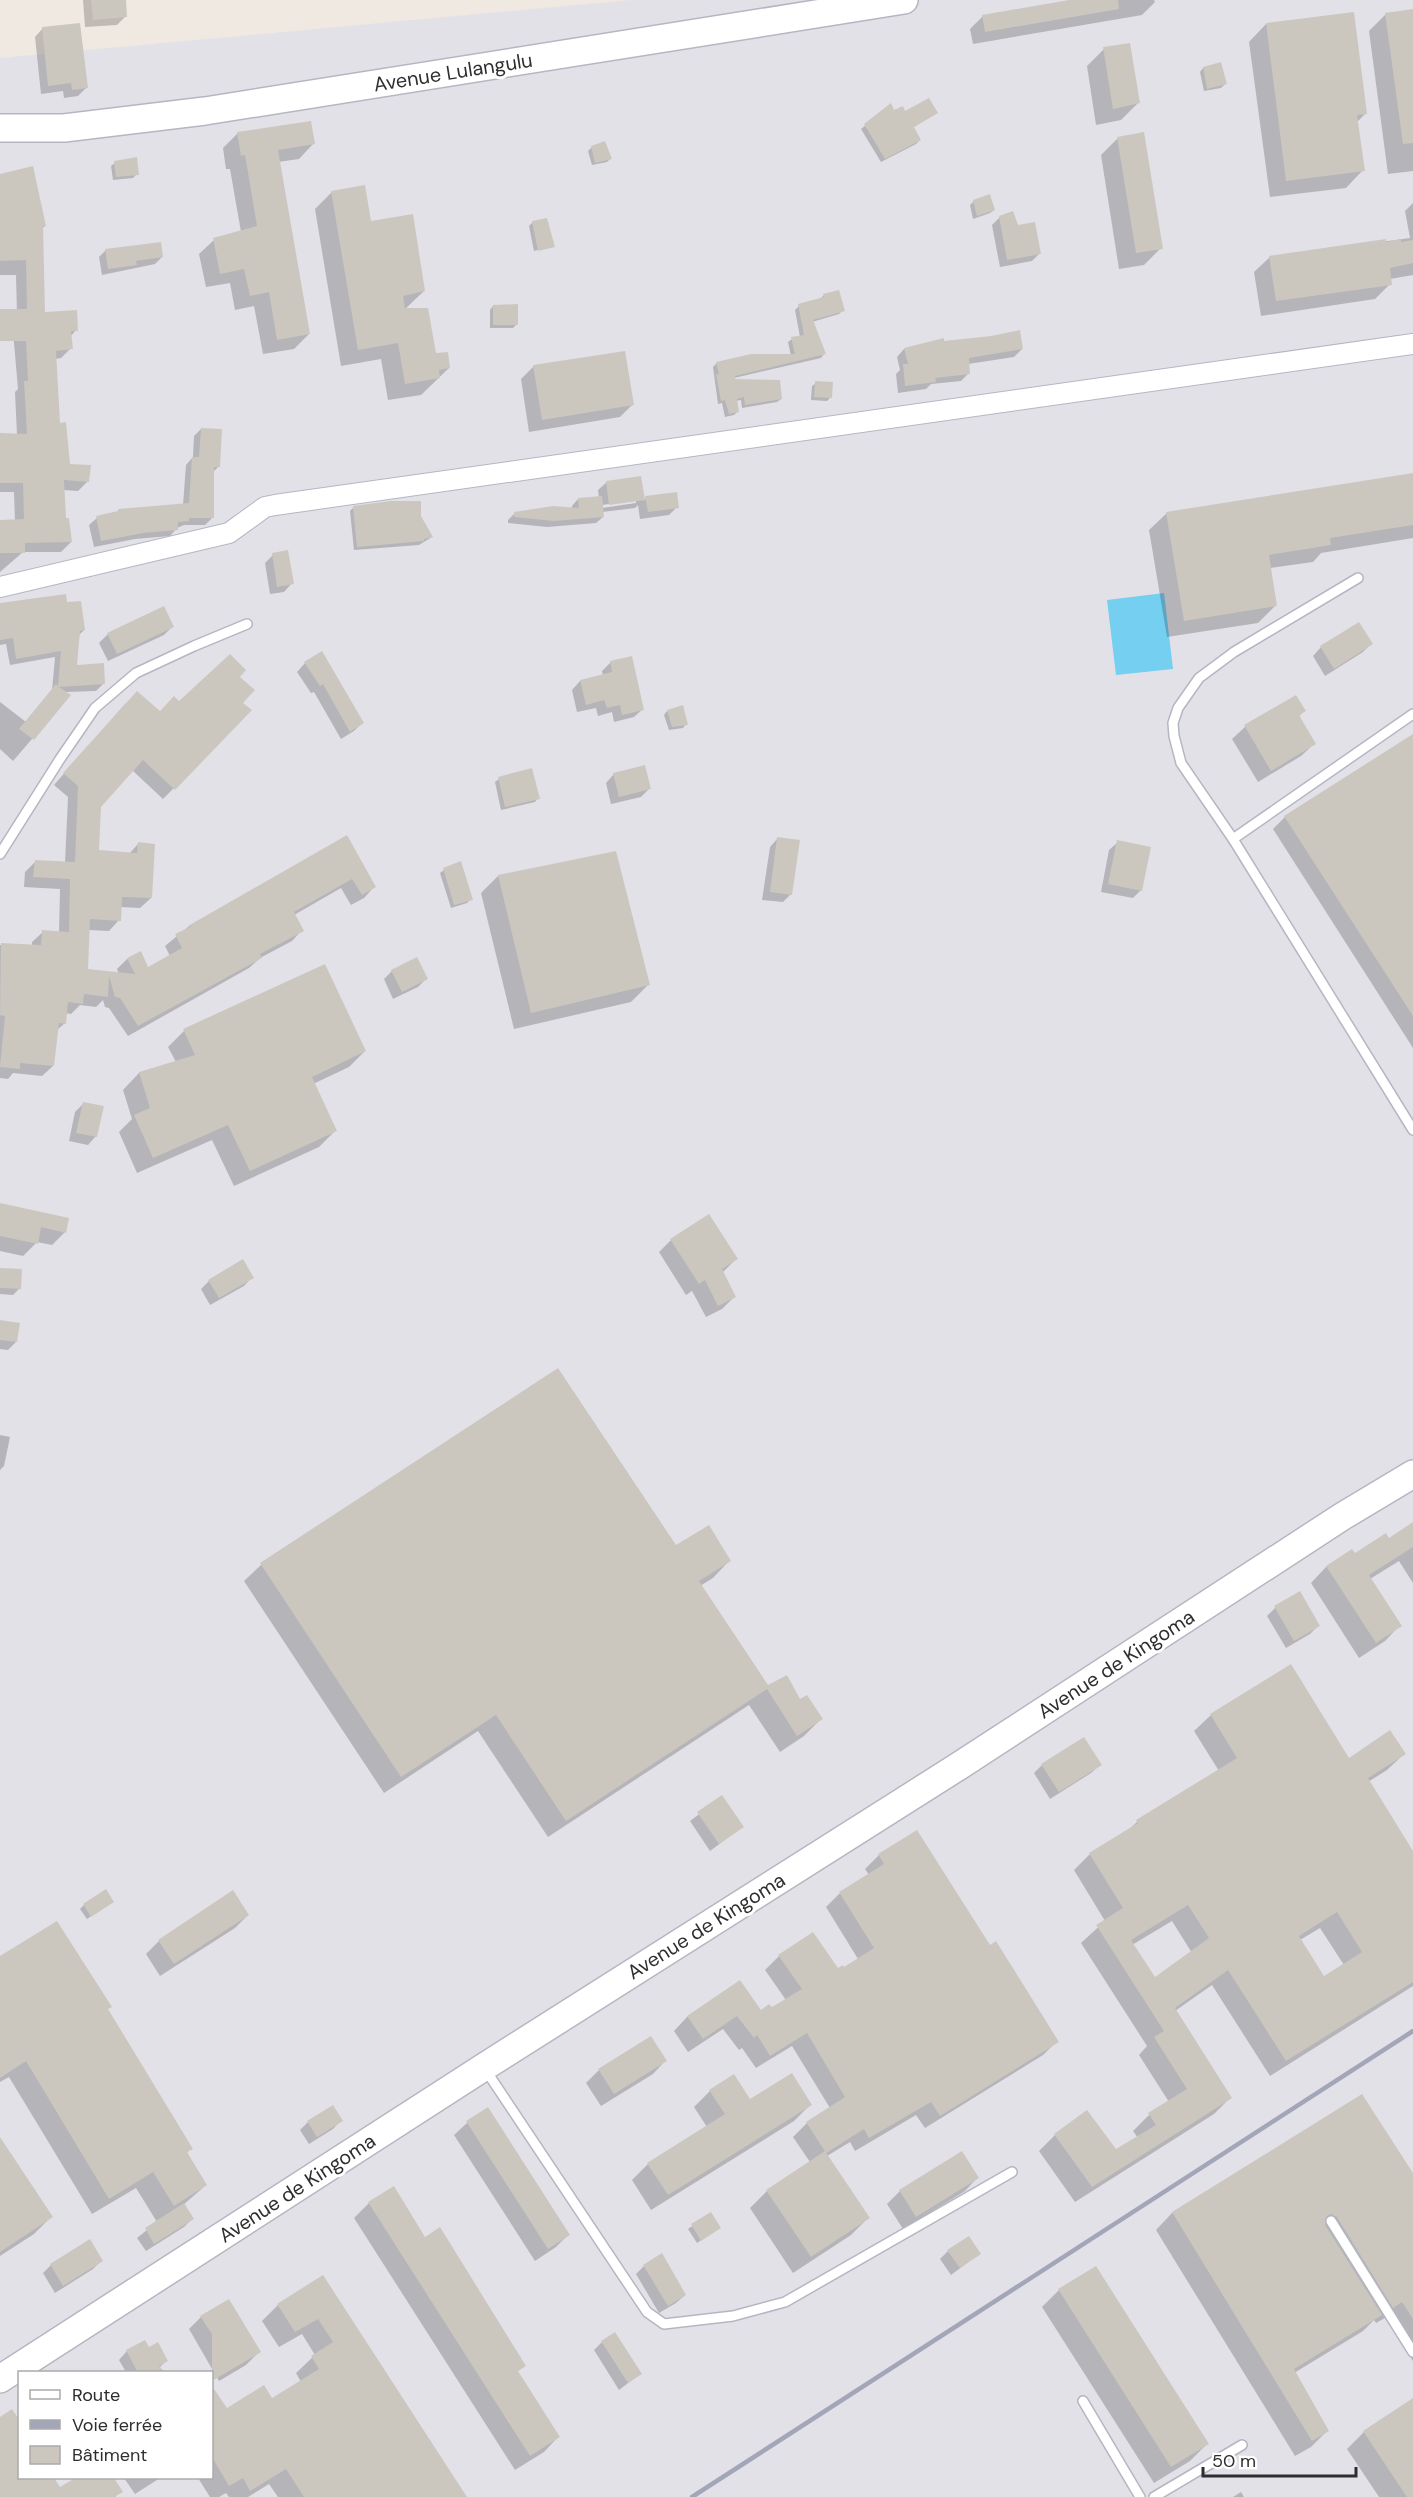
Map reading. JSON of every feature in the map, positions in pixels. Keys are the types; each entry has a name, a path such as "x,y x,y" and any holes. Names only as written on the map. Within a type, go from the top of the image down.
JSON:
{"street":[{"name":"Avenue Lulangulu","path":"0,128 64,128 205,111 904,0"},
{"path":"0,587 229,532 265,507 275,504 1413,344"},
{"name":"Avenue de Kingoma","path":"0,2379 484,2067 959,1766 1343,1516 1413,1474"}],"lane":[{"path":"1358,578 1234,652 1199,678 1178,708 1173,723 1174,736 1181,763 1233,839 1413,1130"},
{"path":"0,854 95,708 136,674 247,624"},
{"path":"1233,839 1413,714"},
{"path":"484,2067 647,2312 664,2324 733,2316 785,2302 1012,2172"},
{"path":"1331,2221 1413,2352"},
{"path":"1083,2401 1140,2497"},
{"path":"1154,2497 1242,2445"}],"shaded area":[{"path":"631,0 1413,0 1413,2497 0,2497 0,58"}],"water":[{"path":"1164,593 1173,669 1116,675 1107,600"}],"building":[{"path":"91,0 126,0 127,17 93,20"},
{"path":"1069,0 1118,0 1119,9 985,32 982,15"},
{"path":"1413,9 1413,143 1403,144 1385,13"},
{"path":"1354,12 1367,114 1357,115 1365,171 1286,181 1266,23"},
{"path":"80,23 88,88 72,90 71,83 48,86 42,27"},
{"path":"1130,43 1140,103 1113,109 1103,47"},
{"path":"1221,62 1227,84 1207,89 1203,67"},
{"path":"929,98 938,113 914,127 921,140 885,159 864,124 891,103 894,110 903,106 905,111"},
{"path":"311,121 315,144 278,150 310,334 277,340 269,292 250,296 244,269 220,274 213,238 257,226 245,155 241,156 237,132"},
{"path":"1144,132 1163,249 1136,253 1117,137"},
{"path":"605,141 612,159 595,163 591,146"},
{"path":"137,157 139,175 116,177 114,161"},
{"path":"33,166 46,226 43,226 45,312 77,310 78,331 71,331 73,349 56,351 60,423 66,422 70,464 91,465 89,482 64,480 66,518 69,518 72,542 25,543 25,553 0,553 0,520 24,519 23,483 0,483 0,433 27,434 24,381 28,381 26,341 0,341 0,309 27,309 26,260 0,261 0,174"},
{"path":"365,185 371,221 413,214 425,291 403,296 405,308 428,308 436,353 448,352 450,368 439,370 440,378 405,384 398,343 358,350 331,191"},
{"path":"990,194 995,210 977,216 973,200"},
{"path":"1013,211 1018,225 1035,222 1041,254 1007,260 999,216"},
{"path":"547,218 555,247 538,251 532,221"},
{"path":"1386,239 1386,242 1401,239 1401,242 1413,240 1413,263 1390,268 1392,285 1276,301 1269,256"},
{"path":"161,242 163,257 136,261 137,265 108,269 105,249"},
{"path":"839,290 845,311 813,320 826,354 735,376 735,379 780,380 782,399 745,405 744,397 737,399 739,412 729,414 725,400 721,401 716,362 751,354 795,354 791,337 804,335 798,304"},
{"path":"518,304 518,325 493,325 493,305"},
{"path":"1020,330 1023,349 969,358 970,374 935,378 936,382 905,386 903,364 908,364 904,348 944,338 944,341"},
{"path":"625,351 634,405 542,420 533,365"},
{"path":"815,381 833,382 832,398 814,397"},
{"path":"201,428 222,429 220,467 214,467 214,518 189,518 189,521 178,522 178,530 143,533 101,541 96,516 118,511 118,509 189,503 192,457 199,457"},
{"path":"1413,473 1413,525 1330,538 1331,545 1269,555 1277,606 1184,621 1166,512"},
{"path":"641,476 645,500 609,505 606,481"},
{"path":"677,492 679,508 648,512 645,496"},
{"path":"602,496 604,517 554,521 514,517 514,512 553,506 579,508 578,498"},
{"path":"390,501 421,501 421,516 433,537 424,539 424,541 357,547 353,506"},
{"path":"288,550 294,584 277,587 272,553"},
{"path":"66,594 67,602 81,601 85,630 80,631 77,665 104,663 105,684 59,687 71,695 34,740 19,729 56,684 58,686 61,651 16,659 13,638 0,640 0,603"},
{"path":"164,606 174,627 117,654 107,633"},
{"path":"1359,622 1373,644 1334,669 1320,646"},
{"path":"322,651 364,723 350,732 323,684 320,686 304,662"},
{"path":"230,654 246,670 240,677 255,690 243,703 252,710 175,790 143,760 101,807 99,850 137,853 138,842 155,844 152,898 122,897 121,921 90,919 88,969 135,974 127,958 141,951 148,967 182,948 175,934 347,835 376,887 362,895 352,879 294,912 304,931 260,954 262,958 138,1026 120,998 115,997 109,976 108,997 84,994 83,1004 68,1002 66,1024 59,1023 54,1066 20,1063 20,1069 0,1067 5,1016 0,1015 1,943 41,945 42,930 69,932 70,879 33,877 35,860 75,862 78,786 63,773 137,691 160,711 174,696 179,701"},
{"path":"632,656 644,710 622,715 620,705 607,708 604,700 586,705 580,680 612,672 610,661"},
{"path":"1296,695 1306,711 1299,715 1316,744 1271,771 1244,725"},
{"path":"683,705 688,725 672,727 667,710"},
{"path":"1413,734 1413,1016 1284,816"},
{"path":"645,765 651,789 619,797 613,773"},
{"path":"532,768 540,799 505,807 498,777"},
{"path":"777,837 800,840 792,895 770,892"},
{"path":"1117,840 1151,847 1142,891 1108,884"},
{"path":"616,851 650,985 531,1013 498,875"},
{"path":"461,861 473,900 454,905 443,868"},
{"path":"417,957 428,979 402,992 391,970"},
{"path":"325,964 366,1051 312,1077 337,1131 250,1171 228,1125 153,1158 134,1115 150,1108 139,1072 195,1055 183,1029"},
{"path":"83,1102 104,1106 97,1137 76,1133"},
{"path":"0,1203 69,1218 66,1233 41,1227 38,1244 0,1236"},
{"path":"709,1214 738,1259 722,1269 736,1297 718,1306 705,1280 699,1284 670,1239"},
{"path":"243,1259 254,1278 219,1298 208,1280"},
{"path":"0,1268 22,1269 21,1289 0,1288"},
{"path":"0,1320 20,1323 17,1342 0,1340"},
{"path":"558,1368 676,1545 709,1525 731,1561 699,1581 768,1685 787,1675 800,1699 807,1695 823,1719 797,1736 767,1689 566,1821 496,1715 401,1777 260,1563"},
{"path":"1413,1522 1413,1547 1369,1575 1402,1626 1376,1643 1326,1566 1352,1549 1355,1553 1386,1533 1389,1538"},
{"path":"1300,1591 1320,1626 1294,1641 1274,1606"},
{"path":"1291,1664 1349,1758 1390,1730 1406,1754 1368,1778 1413,1851 1413,1982 1286,2061 1228,1970 1175,2008 1232,2098 1092,2187 1054,2134 1087,2110 1116,2149 1156,2125 1148,2113 1187,2089 1154,2037 1164,2031 1096,1925 1123,1908 1089,1853 1138,1823 1136,1820 1237,1758 1210,1714","holes":["1188,1905 1209,1938 1155,1977 1131,1940","1337,1912 1362,1952 1324,1976 1299,1936"]},
{"path":"1084,1737 1102,1765 1059,1792 1041,1764"},
{"path":"722,1795 744,1827 719,1844 697,1812"},
{"path":"917,1830 990,1945 996,1941 1059,2042 940,2116 931,2102 869,2138 864,2129 826,2153 806,2122 845,2097 807,2033 770,2056 757,2035 754,2038 737,2016 703,2039 687,2016 740,1980 761,2010 769,2004 772,2007 802,1989 778,1955 813,1932 838,1968 843,1965 844,1967 874,1948 839,1892 884,1864 878,1854"},
{"path":"106,1889 114,1902 91,1917 83,1904"},
{"path":"233,1890 249,1915 174,1964 158,1940"},
{"path":"57,1921 112,2007 108,2009 193,2149 187,2152 207,2185 174,2206 153,2172 109,2199 26,2061 0,2078 0,1956"},
{"path":"651,2036 667,2061 614,2094 598,2069"},
{"path":"792,2073 812,2105 668,2195 647,2163 725,2114 709,2090 734,2074 750,2099"},
{"path":"1362,2094 1413,2173 1413,2319 1402,2302 1393,2308 1337,2217 1331,2214 1327,2216 1325,2225 1382,2315 1294,2369 1329,2431 1312,2441 1172,2212"},
{"path":"333,2105 343,2121 317,2137 307,2121"},
{"path":"488,2107 570,2235 548,2249 466,2121"},
{"path":"0,2137 53,2217 0,2252"},
{"path":"825,2151 870,2218 811,2257 766,2190"},
{"path":"962,2151 979,2178 916,2217 899,2190"},
{"path":"394,2186 425,2237 440,2227 526,2366 518,2371 560,2437 530,2456 368,2202"},
{"path":"184,2203 194,2219 154,2244 145,2228"},
{"path":"711,2212 721,2228 701,2241 691,2224"},
{"path":"969,2236 981,2254 960,2268 947,2250"},
{"path":"90,2239 103,2261 63,2286 50,2264"},
{"path":"662,2253 686,2295 668,2306 643,2265"},
{"path":"1096,2266 1209,2444 1171,2467 1058,2289"},
{"path":"323,2275 467,2497 304,2497 286,2469 250,2491 243,2478 229,2486 213,2459 213,2387 227,2408 264,2385 272,2398 319,2369 311,2356 333,2342 318,2319 295,2332 277,2304"},
{"path":"229,2299 261,2352 213,2380 212,2334 200,2316"},
{"path":"615,2332 642,2374 628,2383 601,2341"},
{"path":"145,2340 149,2347 158,2342 168,2361 159,2366 164,2371 137,2371 126,2350"},
{"path":"1413,2398 1413,2497 1407,2497 1363,2431"},
{"path":"12,2409 18,2418 18,2479 55,2479 60,2487 73,2479 115,2479 123,2492 114,2497 0,2497 0,2417"}],"railway":[{"path":"692,2497 1413,2031"}]}
